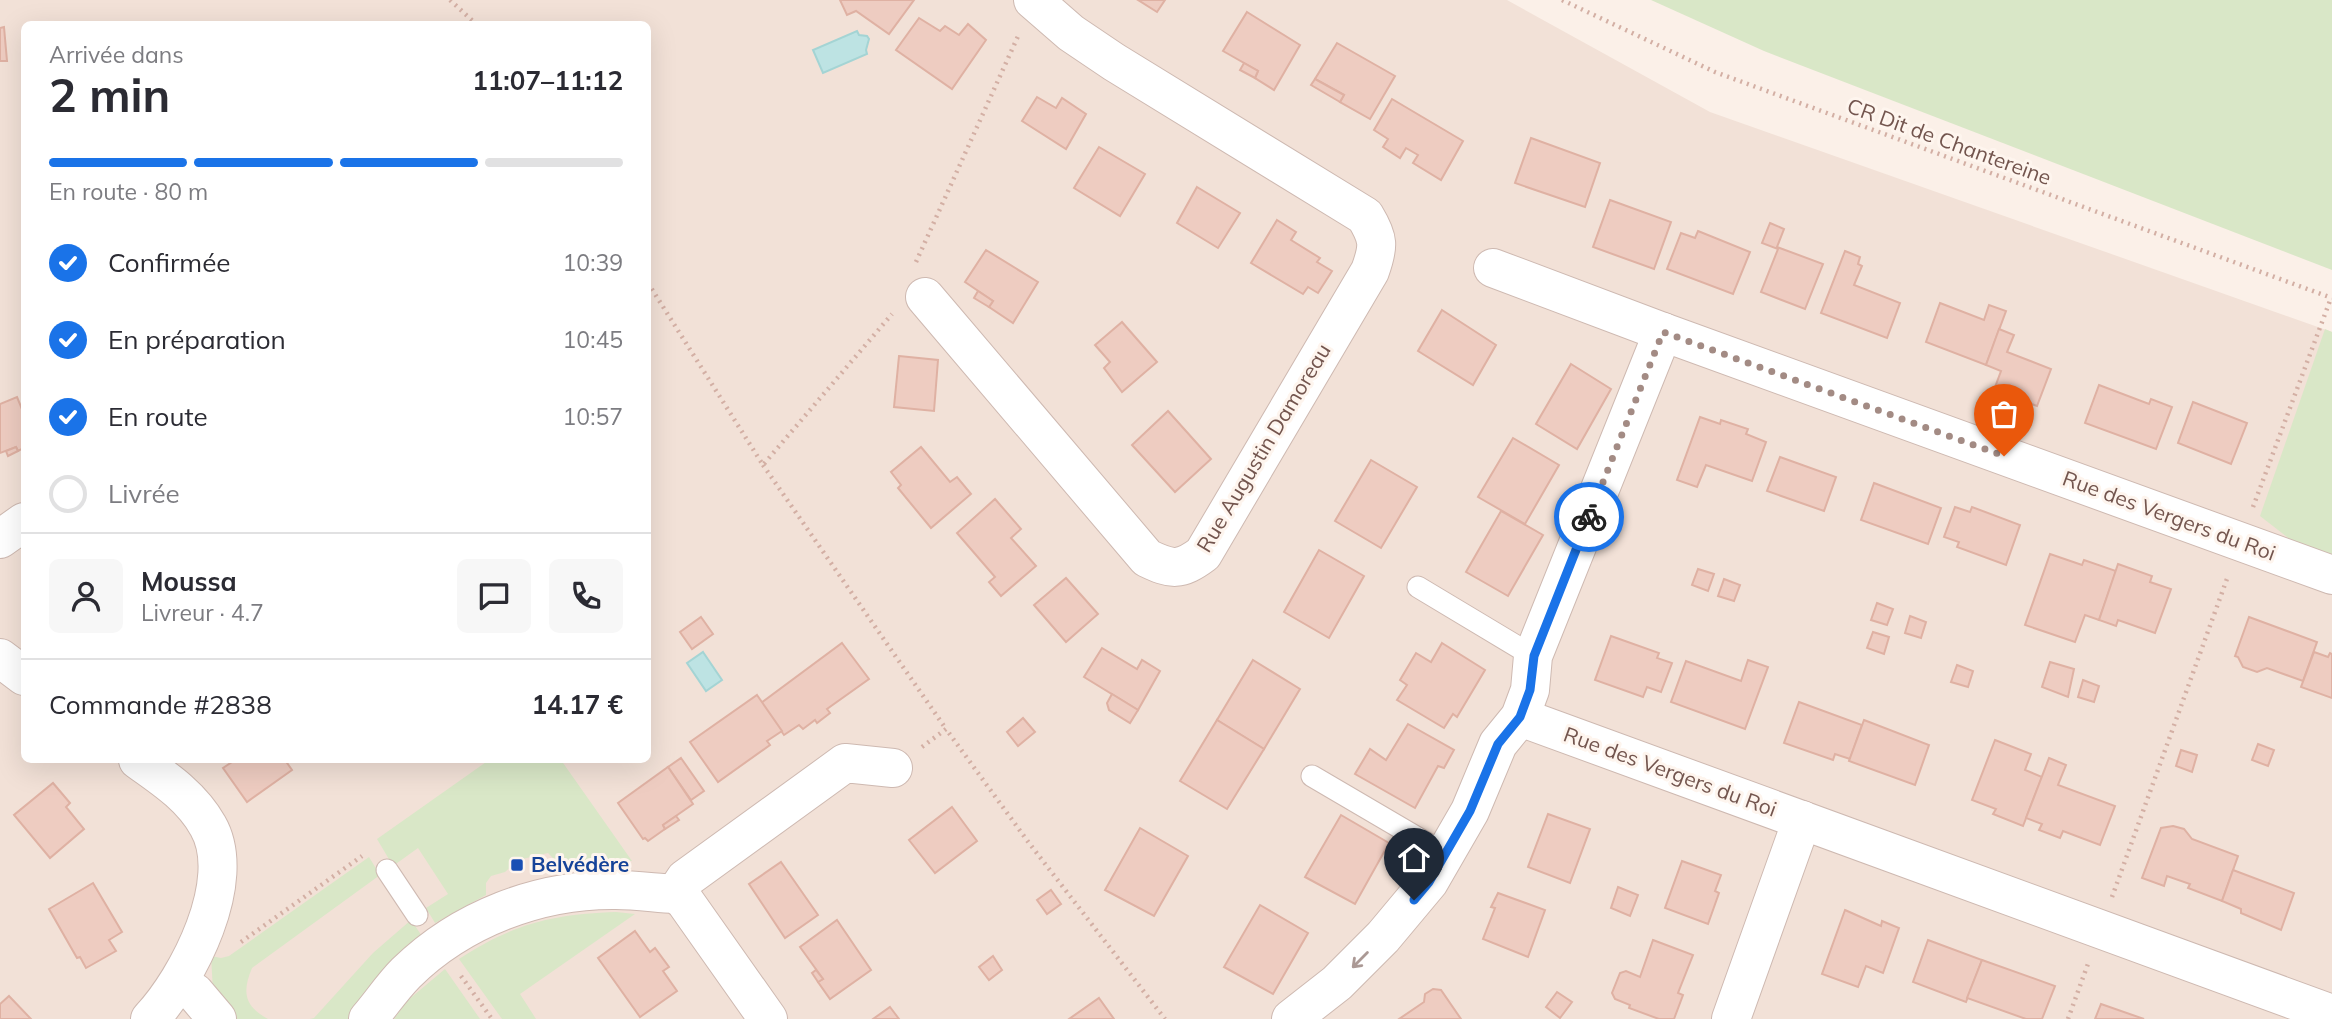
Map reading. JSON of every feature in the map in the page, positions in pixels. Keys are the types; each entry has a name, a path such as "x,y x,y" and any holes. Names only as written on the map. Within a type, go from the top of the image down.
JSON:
{"street":[{"name":"Rue Augustin Damoreau","path":"910,304 1147,558 1167,568 1188,565 1203,554 1370,271 1377,251 1376,234 1365,216 1071,33 1027,15"},
{"name":"Rue des Vergers du Roi","path":"1493,268 2332,575"},
{"path":"1291,1019 1337,983 1383,937 1429,882 1470,811 1498,744 1520,717 1530,690 1534,656 1663,332"},
{"path":"0,539 21,524"},
{"path":"0,658 21,674"},
{"name":"Rue des Vergers du Roi","path":"1520,717 2332,1014"},
{"path":"142,763 177,788 196,806 210,829 217,853 212,902 197,944 179,982 150,1019"},
{"path":"675,894 685,879 845,763 893,768"},
{"path":"1731,1019 1802,820"},
{"path":"369,1019 406,974 440,946 485,918 533,901 615,890 675,894 691,908 768,1019"},
{"path":"179,982 195,993 217,1019"}],"lane":[{"path":"1418,587 1534,656"},
{"path":"1312,776 1446,854"},
{"path":"387,870 417,915"}],"path":[{"path":"450,0 473,21"},
{"name":"CR Dit de Chantereine","path":"1562,0 1715,72 2332,298"},
{"path":"763,466 910,304 916,260 1027,15"},
{"path":"651,288 763,466 946,729 1029,843 1165,1019"},
{"path":"2250,515 2332,298"},
{"path":"2110,904 2231,569"},
{"path":"893,768 946,729"},
{"path":"232,948 373,848 387,870"},
{"path":"2068,1019 2090,957"},
{"path":"457,971 492,1019"}],"shaded area":[{"path":"0,0 1507,0 1710,112 2332,332 2332,1019 0,1019"}],"green space":[{"path":"1651,0 2332,0 2332,270 1764,51"},
{"path":"2325,329 2332,332 2332,560 2305,551 2260,516"},
{"path":"485,763 563,763 632,861 562,867 548,853 518,860 505,872 491,876 486,883 486,895 435,923 426,908 448,894 418,848 393,866 377,839"},
{"path":"369,857 380,875 252,968 247,984 247,998 254,1009 268,1019 227,1019 213,991 211,956 229,956"},
{"path":"616,912 635,914 520,994 536,1019 502,1019 459,959 497,937 534,923 572,915"},
{"path":"411,920 424,939 351,1019 310,1019 314,1018 373,953"},
{"path":"445,969 480,1019 394,1019 407,1001"}],"water":[{"path":"857,31 859,35 869,39 867,54 823,73 813,50"},
{"path":"703,652 722,680 706,691 687,663"}],"building":[{"path":"840,0 914,0 889,34 856,11 847,15"},
{"path":"1138,0 1165,0 1157,12"},
{"path":"1247,12 1300,45 1274,90 1255,78 1258,71 1223,51"},
{"path":"919,18 940,31 945,26 959,35 968,24 986,40 952,89 896,50"},
{"path":"4,27 7,61 0,61 0,28"},
{"path":"1337,43 1395,76 1370,119 1340,102 1344,95 1315,79"},
{"path":"1244,63 1258,71 1255,78 1240,70"},
{"path":"1315,79 1344,95 1340,102 1311,85"},
{"path":"1037,97 1056,108 1062,98 1086,114 1066,149 1022,121"},
{"path":"1392,99 1463,141 1441,180 1413,163 1418,155 1406,148 1400,158 1383,147 1388,139 1374,130"},
{"path":"1531,138 1600,163 1585,207 1515,183"},
{"path":"1099,147 1145,174 1120,216 1074,188"},
{"path":"1197,187 1240,213 1218,248 1177,223"},
{"path":"1610,200 1671,222 1654,269 1593,247"},
{"path":"1277,220 1296,232 1291,240 1320,258 1317,262 1332,271 1318,293 1308,287 1303,294 1251,263"},
{"path":"1770,223 1784,229 1777,247 1823,264 1805,309 1761,292 1778,249 1762,243"},
{"path":"1698,231 1750,252 1733,294 1667,269 1681,233 1695,238"},
{"path":"986,250 1038,282 1013,323 989,307 993,301 965,282"},
{"path":"1845,251 1860,257 1858,264 1862,266 1854,285 1900,303 1887,338 1821,313"},
{"path":"978,291 993,301 989,307 974,298"},
{"path":"1940,303 1984,320 1989,305 2006,311 1986,365 1926,342"},
{"path":"1442,310 1496,345 1473,385 1418,351"},
{"path":"1122,322 1157,362 1122,392 1104,368 1110,362 1095,345"},
{"path":"1999,329 2014,335 2007,352 2051,369 2037,406 1994,390 2001,371 1986,365"},
{"path":"899,356 938,360 934,411 894,407"},
{"path":"1571,364 1611,389 1577,449 1536,424"},
{"path":"2099,385 2149,404 2151,399 2172,407 2156,449 2085,423"},
{"path":"17,397 21,407 21,450 18,451 16,447 0,453 0,404"},
{"path":"2193,402 2247,423 2231,464 2178,443"},
{"path":"1168,411 1211,459 1175,492 1132,445"},
{"path":"1700,417 1720,424 1721,420 1748,429 1746,434 1766,442 1752,481 1706,465 1697,487 1677,480"},
{"path":"1513,438 1559,465 1525,524 1478,497"},
{"path":"16,447 18,451 8,456 6,451"},
{"path":"921,447 950,482 957,477 971,494 931,528 898,488 901,485 891,472"},
{"path":"1780,457 1836,477 1824,511 1767,491"},
{"path":"1371,460 1417,487 1381,548 1335,521"},
{"path":"1874,483 1941,508 1928,544 1861,520"},
{"path":"995,499 1021,529 1011,538 1036,566 1001,596 989,582 995,577 957,533"},
{"path":"1955,507 1970,512 1972,507 2020,525 2006,565 1957,547 1959,542 1944,537"},
{"path":"1501,511 1543,535 1508,596 1466,572"},
{"path":"1319,550 1364,576 1329,638 1284,612"},
{"path":"2050,554 2082,565 2084,560 2116,571 2099,620 2085,615 2075,642 2025,625"},
{"path":"2118,564 2152,576 2150,582 2171,589 2155,633 2118,620 2116,626 2099,620"},
{"path":"1698,569 1714,574 1708,591 1692,585"},
{"path":"1066,578 1098,614 1066,642 1034,605"},
{"path":"1724,579 1740,585 1734,601 1718,596"},
{"path":"1877,603 1893,609 1887,625 1871,620"},
{"path":"1910,616 1926,622 1921,638 1905,633"},
{"path":"701,617 713,634 692,649 680,632"},
{"path":"2249,617 2317,642 2303,681 2267,668 2257,672 2243,667 2235,656"},
{"path":"1873,632 1889,637 1884,654 1867,648"},
{"path":"1611,636 1659,653 1657,658 1672,663 1661,692 1647,687 1643,697 1595,680"},
{"path":"842,643 869,679 827,709 830,713 817,723 815,720 803,729 799,725 784,735 761,703"},
{"path":"1442,643 1485,670 1457,717 1453,714 1444,728 1397,700 1407,685 1400,680 1416,653 1431,662"},
{"path":"1102,648 1137,669 1142,660 1160,671 1138,710 1084,677"},
{"path":"2314,652 2328,657 2332,654 2332,698 2301,687"},
{"path":"1253,660 1300,689 1264,749 1217,720"},
{"path":"1748,660 1768,667 1745,729 1671,702 1686,661 1741,681"},
{"path":"2050,662 2074,669 2068,697 2042,687"},
{"path":"1957,665 1973,671 1968,687 1951,682"},
{"path":"2083,680 2099,686 2094,702 2078,697"},
{"path":"1112,694 1138,710 1130,723 1109,710 1107,703"},
{"path":"757,695 782,731 767,741 770,745 718,782 690,742"},
{"path":"1799,702 1862,725 1850,759 1835,754 1833,760 1784,743"},
{"path":"1023,718 1035,732 1018,746 1007,732"},
{"path":"1217,720 1264,749 1227,809 1180,781"},
{"path":"1864,720 1929,745 1915,785 1849,761"},
{"path":"1408,724 1454,750 1444,768 1438,766 1415,808 1355,774 1370,749 1386,760"},
{"path":"1995,740 2031,754 2025,770 2042,777 2023,826 1993,814 1996,809 1972,800"},
{"path":"2258,744 2274,750 2268,766 2252,760"},
{"path":"2181,750 2197,755 2192,772 2176,766"},
{"path":"681,758 704,791 691,800 668,767"},
{"path":"2049,758 2066,765 2058,785 2115,806 2100,845 2063,831 2060,838 2039,830 2042,824 2026,818"},
{"path":"230,763 287,763 292,770 247,802 223,768"},
{"path":"668,767 693,804 663,825 665,829 648,841 643,839 618,803"},
{"path":"53,783 70,803 66,807 84,829 50,858 14,815"},
{"path":"952,807 977,841 935,873 909,840"},
{"path":"1548,814 1590,829 1570,883 1528,867"},
{"path":"1341,815 1389,843 1355,904 1305,877"},
{"path":"676,816 679,820 665,829 663,825"},
{"path":"2173,826 2184,829 2192,839 2238,856 2222,901 2188,888 2190,884 2167,876 2164,886 2142,878 2161,828"},
{"path":"1140,828 1188,856 1154,916 1105,890"},
{"path":"1682,861 1721,875 1715,891 1719,893 1708,924 1665,908"},
{"path":"781,862 818,915 785,938 749,884"},
{"path":"2233,870 2294,893 2281,930 2241,913 2241,909 2222,901"},
{"path":"93,883 122,932 109,940 116,951 86,968 80,957 77,958 49,909"},
{"path":"1618,887 1638,895 1630,916 1611,908"},
{"path":"1051,890 1061,904 1047,914 1037,900"},
{"path":"1498,893 1545,910 1528,957 1483,939 1495,908 1491,907"},
{"path":"1260,905 1308,933 1273,994 1224,967"},
{"path":"1845,910 1881,926 1882,921 1899,928 1883,973 1866,966 1858,987 1822,974"},
{"path":"837,920 871,970 830,999 818,982 823,979 800,947"},
{"path":"635,931 650,952 655,948 669,967 663,971 677,991 640,1017 598,958"},
{"path":"1653,940 1693,955 1678,993 1683,995 1674,1019 1659,1019 1629,1008 1630,1005 1615,999 1612,993 1620,973 1626,971 1640,977"},
{"path":"1928,940 1982,960 1966,1002 1913,982"},
{"path":"993,956 1002,970 989,980 979,967"},
{"path":"1982,960 2055,986 2042,1019 2026,1019 1967,998"},
{"path":"816,970 823,979 818,982 812,973"},
{"path":"1433,989 1441,990 1461,1019 1399,1019 1424,1002 1425,994"},
{"path":"1557,992 1572,1002 1560,1018 1546,1007"},
{"path":"9,996 31,1019 0,1019 0,1004"},
{"path":"1099,998 1114,1019 1069,1019"},
{"path":"2101,1004 2144,1019 2095,1019"},
{"path":"890,1007 899,1019 873,1019"}],"way so far":[{"path":"1589,517 1663,332 2004,456"}],"place":[{"name":"Belvédère","path":"517,865"}],"route":[{"path":"1414,900 1429,882 1470,811 1498,744 1520,717 1530,690 1534,656 1589,517"}]}
